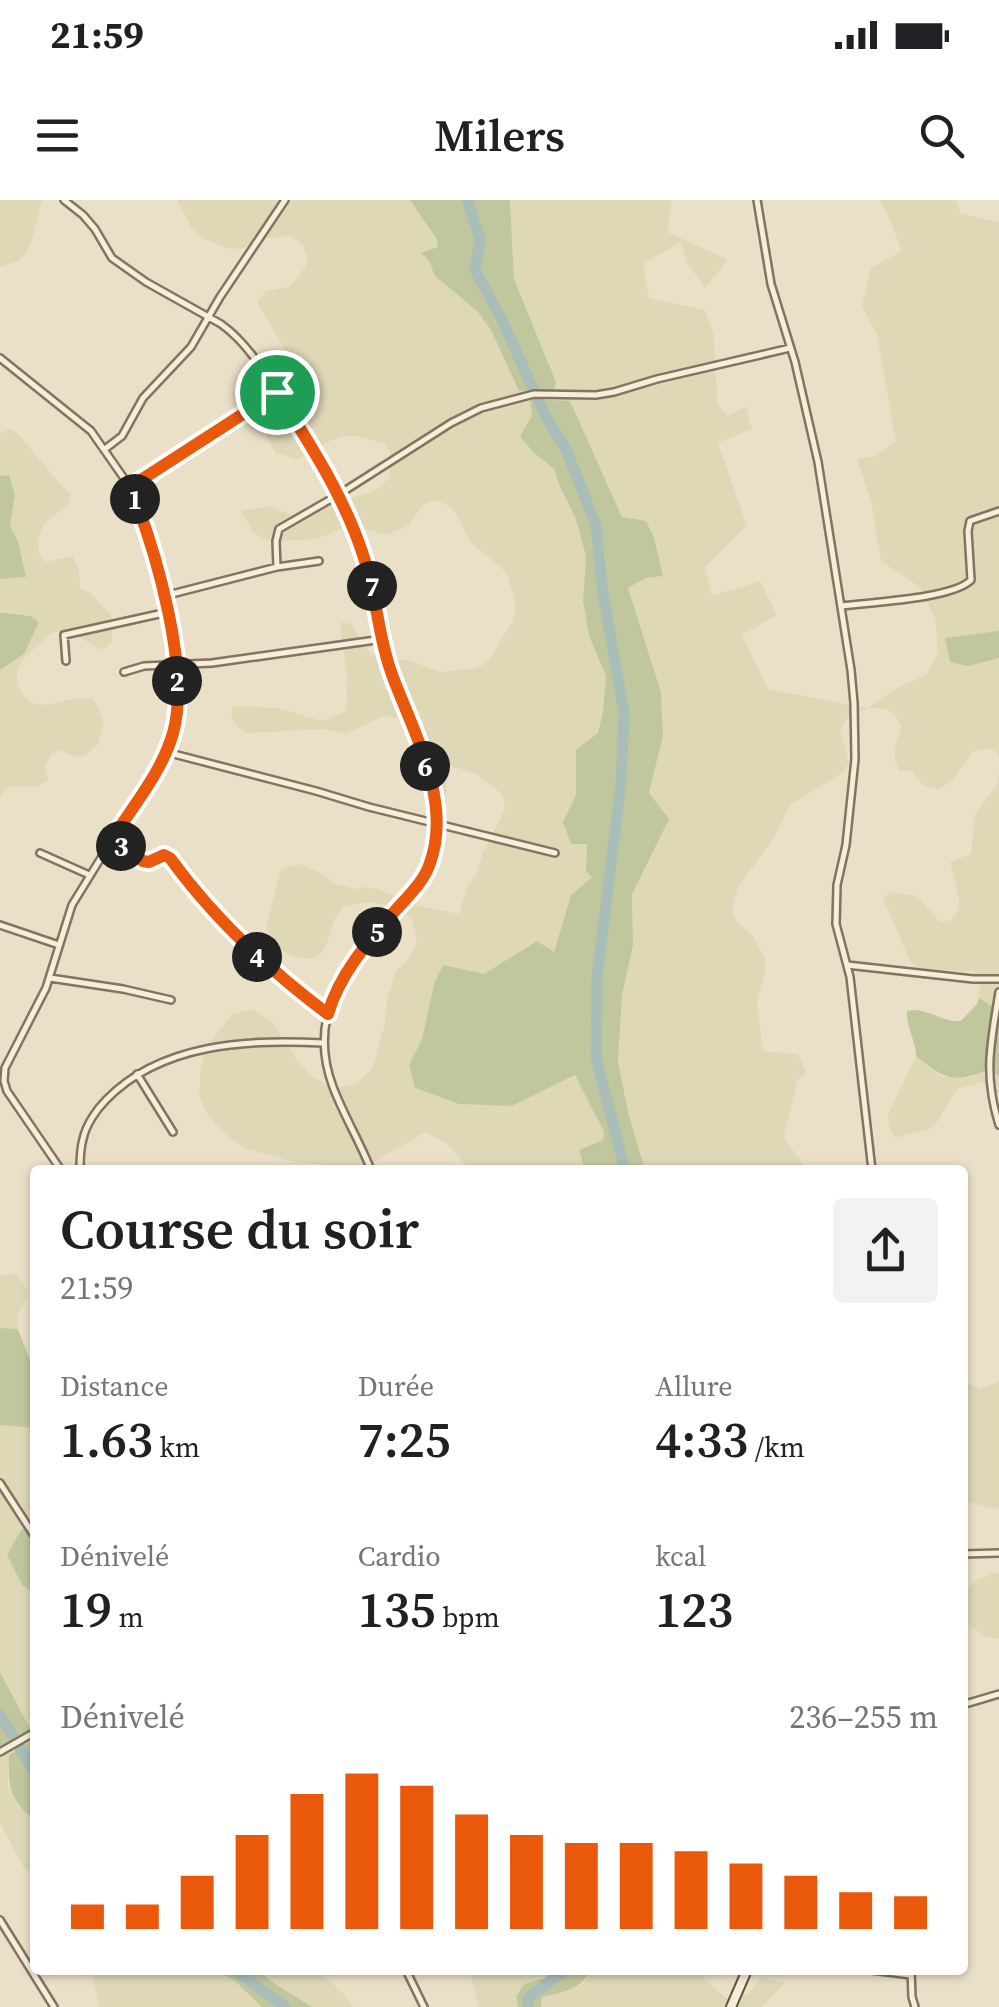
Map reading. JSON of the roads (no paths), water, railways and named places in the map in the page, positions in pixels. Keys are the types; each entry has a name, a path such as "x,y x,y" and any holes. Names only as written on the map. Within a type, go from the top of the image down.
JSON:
{"street":[{"path":"64,200 95,229 112,258 209,317 246,347 306,435 338,495 365,562 394,680 434,794 438,823 427,872 342,979 323,1032 334,1089 369,1165"},
{"path":"105,448 126,430 138,405 191,347 285,200"},
{"path":"757,200 770,284 791,348 818,462 852,686 852,794 835,900 838,936 854,1003 871,1165"},
{"path":"277,567 279,529 451,423 494,404 534,394 614,392 791,348"},
{"path":"0,358 77,419 105,448 130,487 152,546 176,665 176,721 166,752 72,905 50,978 5,1068 3,1089 58,1165"},
{"path":"130,487 277,392"},
{"path":"842,606 938,594 965,586 971,580 970,521 999,511"},
{"path":"164,596 277,567 320,561"},
{"path":"66,660 64,636 168,612"},
{"path":"124,672 144,666 212,664 383,639"},
{"path":"166,752 369,808 555,853"},
{"path":"112,839 143,861 164,855 170,858 236,938 328,1014"},
{"path":"40,853 88,875"},
{"path":"0,925 59,945"},
{"path":"847,965 999,979"},
{"path":"50,978 122,988 171,1000"},
{"path":"999,992 988,1070 999,1124"},
{"path":"80,1165 83,1138 101,1106 115,1091 154,1065 234,1045 323,1043"},
{"path":"138,1074 173,1132"},
{"path":"0,1483 30,1529"},
{"path":"968,1554 999,1553"},
{"path":"968,1704 999,1694"},
{"path":"0,1752 30,1735"},
{"path":"0,1920 30,1968"},
{"path":"34,1975 54,2007"},
{"path":"408,1975 424,2007"},
{"path":"732,2007 745,1975"},
{"path":"911,1975 912,2007"}],"waterway":[{"path":"467,200 480,239 475,270 546,417 566,449 596,525 602,588 624,713 621,782 597,977 596,1058 624,1165"},
{"path":"0,1715 30,1765"},
{"path":"242,1975 285,2007"},
{"path":"528,2007 528,1998 558,1975"}]}
